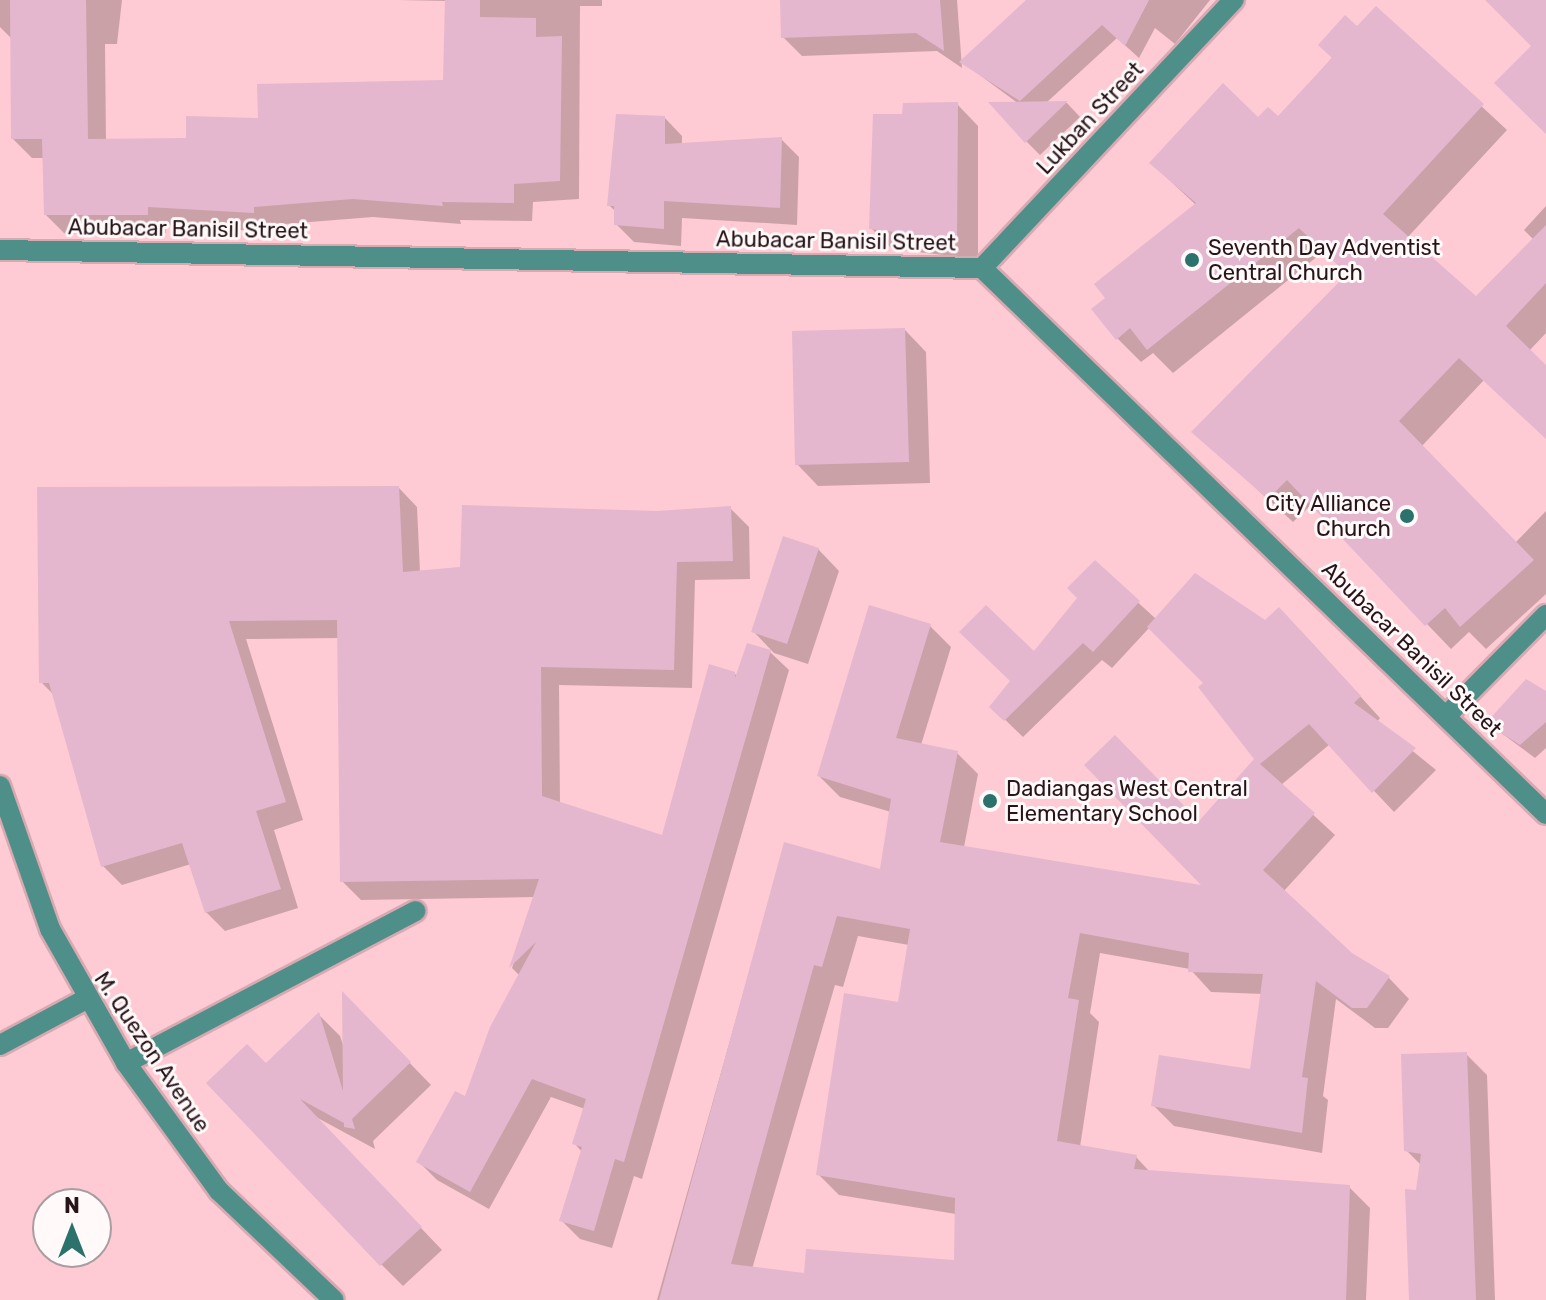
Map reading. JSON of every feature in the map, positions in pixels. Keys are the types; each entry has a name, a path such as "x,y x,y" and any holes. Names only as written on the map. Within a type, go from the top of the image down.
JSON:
{"street":[{"name":"Lukban Street","path":"982,268 1234,0"},
{"name":"Abubacar Banisil Street","path":"0,250 982,268 1546,814"},
{"path":"1447,715 1546,615"},
{"name":"M. Quezon Avenue","path":"0,786 9,853 86,999 126,1063 219,1191 334,1300"},
{"path":"126,1063 416,911"},
{"path":"0,1045 86,999"}],"building":[{"path":"10,0 86,0 88,139 186,138 186,116 258,118 257,84 443,80 445,0 480,0 480,17 536,18 536,37 562,36 560,181 514,184 514,203 442,202 443,206 353,199 254,207 254,213 148,207 148,215 44,215 42,139 11,139"},
{"path":"780,0 940,0 944,51 916,33 781,38"},
{"path":"1026,0 1149,0 1125,46 1102,25 1020,101 959,62"},
{"path":"1485,0 1546,0 1546,134 1494,83 1531,46"},
{"path":"1376,6 1484,104 1383,214 1476,296 1546,225 1546,283 1506,326 1546,365 1546,439 1459,358 1399,421 1534,560 1460,627 1445,608 1425,626 1287,480 1268,499 1191,432 1347,274 1299,228 1147,350 1130,328 1116,340 1091,309 1105,298 1094,284 1196,203 1149,163 1223,83 1258,117 1268,107 1278,116 1332,58 1318,45 1345,15 1357,26"},
{"path":"1068,101 1025,143 988,102"},
{"path":"958,102 957,239 869,229 873,114 902,114 903,103"},
{"path":"616,114 665,116 665,144 782,137 780,208 664,201 664,229 614,225 614,206 607,206"},
{"path":"905,328 909,462 795,465 792,331"},
{"path":"399,486 403,572 460,567 462,505 657,511 731,506 733,561 677,562 674,670 541,667 542,796 662,835 709,664 735,672 735,678 747,643 771,650 624,1162 615,1159 594,1231 559,1221 582,1147 572,1144 586,1099 532,1079 470,1192 416,1162 455,1091 465,1096 490,1027 536,942 509,968 539,879 340,882 337,620 229,621 286,802 256,811 281,889 205,913 182,843 101,867 49,683 39,683 37,487"},
{"path":"783,536 819,548 787,644 751,632"},
{"path":"1095,560 1140,601 1093,652 1083,643 1004,721 989,707 1010,681 959,632 986,605 1034,651 1077,598 1067,588"},
{"path":"1195,573 1265,620 1279,607 1361,696 1354,703 1416,748 1372,793 1309,724 1260,764 1315,813 1263,870 1352,953 1390,976 1367,1008 1352,1008 1316,981 1302,1077 1308,1078 1302,1133 1151,1106 1159,1055 1250,1069 1263,974 1188,972 1189,953 1080,933 1068,998 1079,1000 1057,1141 1137,1155 1134,1169 1350,1185 1346,1300 659,1300 784,842 880,869 891,799 817,776 869,605 931,624 896,738 958,751 940,842 1201,885 1084,765 1115,735 1199,821 1254,759 1198,687 1203,683 1147,627","holes":["837,916 910,929 898,1002 844,993 816,1175 955,1198 954,1260 806,1249 804,1273 731,1264 814,965 822,967"]},
{"path":"1526,679 1546,691 1546,722 1520,745 1486,723"},
{"path":"342,991 411,1062 352,1119 355,1129 344,1127 344,1123 300,1099 422,1227 380,1266 206,1083 247,1044 266,1063 319,1012 343,1091"},
{"path":"1467,1052 1476,1300 1409,1300 1405,1189 1416,1190 1421,1154 1404,1151 1401,1054"}],"place":[{"name":"Seventh Day Adventist Central Church","path":"1192,260"},
{"name":"City Alliance Church","path":"1407,516"},
{"name":"Dadiangas West Central Elementary School","path":"990,801"}]}
